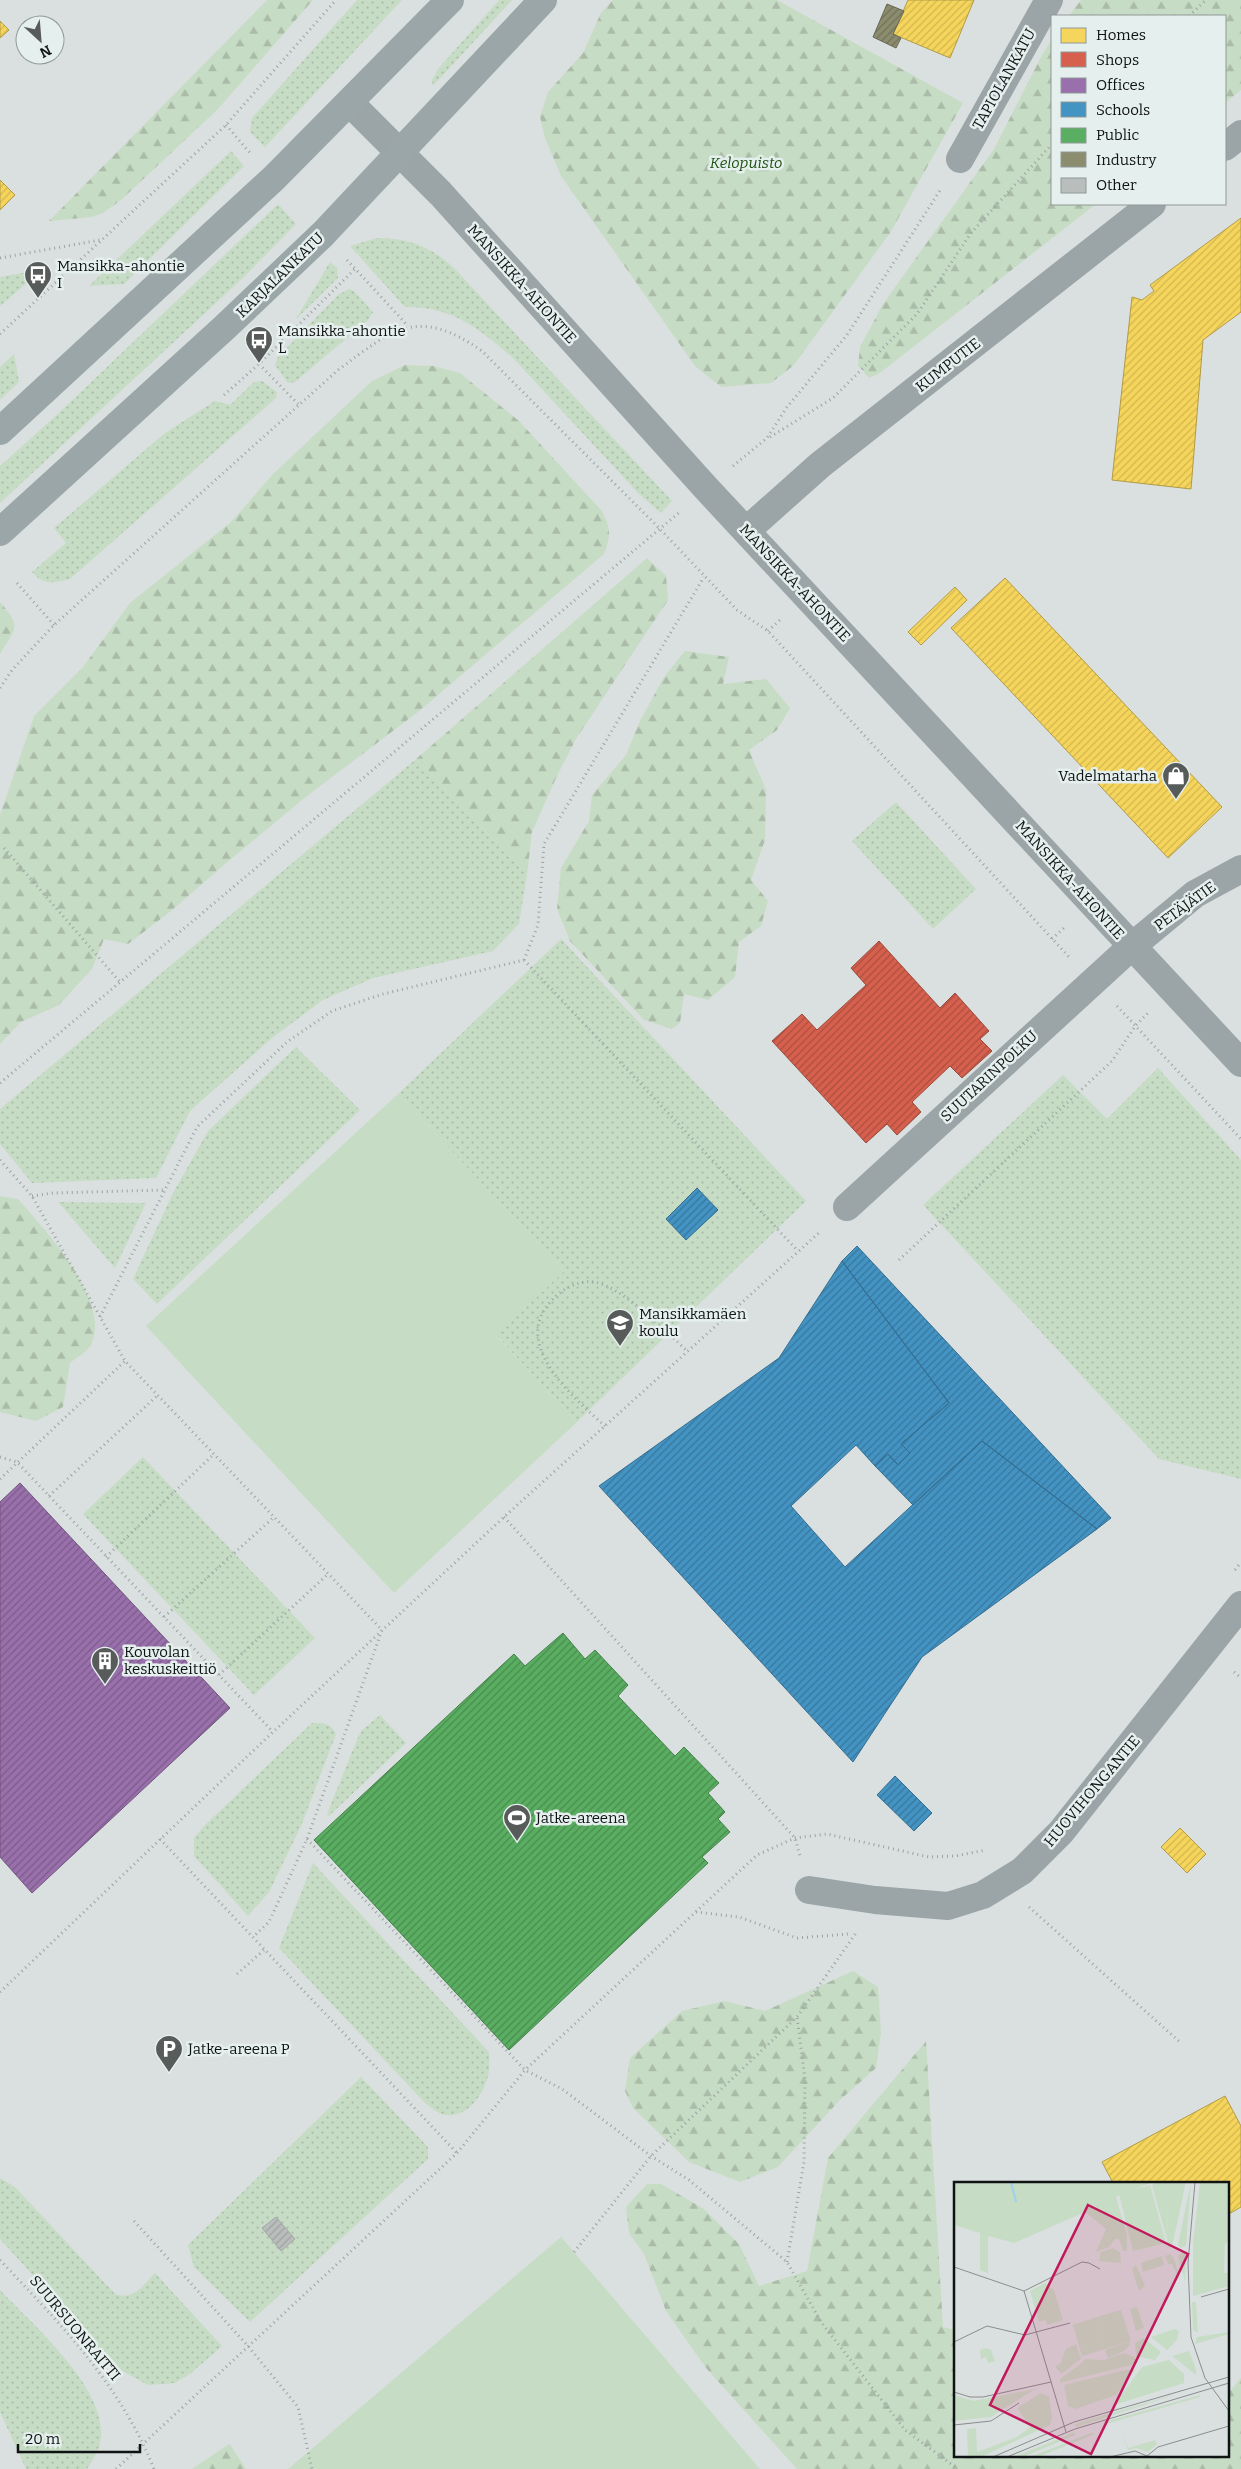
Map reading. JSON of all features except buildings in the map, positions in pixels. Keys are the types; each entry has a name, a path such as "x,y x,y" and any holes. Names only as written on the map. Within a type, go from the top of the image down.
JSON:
{"main road":[{"path":"0,431 274,178 450,0"},
{"name":"KARJALANKATU","path":"0,532 238,315 323,234 543,0"}],"street":[{"name":"TAPIOLANKATU","path":"960,159 1049,0"},
{"name":"MANSIKKA-AHONTIE","path":"350,103 441,194 747,530 1131,947 1241,1063"},
{"path":"1226,146 1241,134"},
{"name":"KUMPUTIE","path":"747,530 820,464 1151,205"},
{"name":"PETÄJÄTIE","path":"1131,947 1195,894 1241,869"},
{"name":"SUUTARINPOLKU","path":"847,1206 1131,947"},
{"name":"HUOVIHONGANTIE","path":"809,1890 875,1900 948,1906 983,1895 1022,1871 1061,1832 1241,1605"}],"path":[{"path":"0,334 226,125 336,0"},
{"path":"1190,15 1206,0"},
{"path":"226,125 254,157"},
{"path":"734,465 767,438 833,398 917,314 970,233 1051,145"},
{"path":"767,438 787,407 847,335 960,159"},
{"path":"0,258 100,240"},
{"path":"345,258 408,326"},
{"path":"224,395 259,364 356,269"},
{"path":"0,688 12,670 54,624 338,370 382,337 408,326 435,328 462,337 482,352 660,529 737,610 768,631 1071,960"},
{"path":"259,364 298,404"},
{"path":"0,1083 684,508"},
{"path":"524,960 538,925 544,844 704,577"},
{"path":"17,583 54,624"},
{"path":"768,631 786,614"},
{"path":"4,848 120,982"},
{"path":"100,1317 163,1190 197,1127 287,1042 332,1011 382,994 524,960"},
{"path":"524,960 798,1251"},
{"path":"1115,1004 1136,1024 1241,1139"},
{"path":"899,1260 1112,1061 1136,1024 1153,1008"},
{"path":"0,1160 32,1196 125,1361 382,1630"},
{"path":"32,1196 53,1193 163,1190"},
{"path":"0,1992 382,1630 847,1206"},
{"path":"605,1426 564,1386 540,1351 537,1333 540,1315 552,1300 565,1289 579,1283 594,1282 620,1293 688,1352"},
{"path":"0,1479 125,1361"},
{"path":"49,1496 158,1395"},
{"path":"106,1557 214,1454"},
{"path":"0,1457 17,1462 273,1732"},
{"path":"164,1617 274,1517"},
{"path":"504,1517 795,1838 809,1890"},
{"path":"1231,1575 1241,1562"},
{"path":"219,1675 328,1574"},
{"path":"253,1937 269,1922 308,1839 382,1630"},
{"path":"116,2469 457,2153 526,2070 757,1855 795,1838 827,1834 929,1857 955,1856 995,1846"},
{"path":"308,1839 526,2070 562,2089 652,2156 689,2180 787,2262 821,2322 905,2430 958,2469"},
{"path":"160,1840 457,2153"},
{"path":"574,2252 652,2156 796,2017 855,1934 875,1900"},
{"path":"1028,1906 1181,2044"},
{"path":"696,1912 739,1917 796,1938 865,1934"},
{"path":"237,1974 265,1949"},
{"path":"787,2262 804,2162 805,2079 796,2017"},
{"path":"134,2221 248,2346 298,2407 312,2469"},
{"name":"SUURSUONRAITTI","path":"0,2260 66,2330 120,2398 144,2443 154,2469"}],"green space":[{"path":"267,0 313,0 218,109 121,200 103,213 92,217 49,221"},
{"path":"357,0 402,0 265,147 250,132 252,118"},
{"path":"499,0 512,0 433,86 432,80 438,69"},
{"name":"Kelopuisto","path":"613,0 777,0 963,103 890,233 794,365 771,383 721,387 695,366 561,176 545,138 540,117 548,92 583,53 601,13"},
{"path":"1081,0 1241,0 1241,90 1226,102 1226,15 1070,15"},
{"path":"1051,41 1051,205 1095,205 880,373 869,378 858,366 860,347 883,304 994,149 1043,53"},
{"path":"231,151 244,166 124,284 89,286"},
{"path":"278,204 296,224 244,277 0,503 0,466 62,410"},
{"path":"377,238 388,238 418,245 436,254 453,267 672,501 661,513 639,494 514,359 489,338 464,321 451,315 437,310 405,307 350,246"},
{"path":"330,262 337,268 338,278 296,319"},
{"path":"28,272 34,277 0,306 0,277"},
{"path":"349,289 354,291 373,312 368,320 295,382 288,383 275,365 278,357 338,295"},
{"path":"14,354 19,382 0,400 0,367"},
{"path":"405,365 433,366 460,373 519,421 602,511 609,532 604,554 418,712 307,796 171,911 128,944 104,939 92,969 59,1005 21,1022 0,1044 0,815 34,716 83,667 130,603 231,522 273,474 372,381"},
{"path":"262,381 277,392 276,398 70,579 50,582 41,580 32,572 66,543 54,528 165,433 215,401 230,405 254,382"},
{"path":"647,558 666,576 668,600 576,739 532,832 527,874 416,759"},
{"path":"0,602 12,617 14,628 0,654"},
{"path":"685,651 729,657 723,684 766,679 790,708 777,730 749,750 766,790 765,840 751,880 768,901 761,926 739,942 735,977 708,1000 684,994 680,1023 672,1029 644,1020 570,941 557,909 561,868 589,821 592,795 626,755 639,723 664,677"},
{"path":"416,759 527,874 519,924 493,951 373,978 323,1000 272,1038 190,1111 156,1178 32,1183 0,1144 0,1109"},
{"path":"896,802 976,889 933,929 852,841"},
{"path":"561,939 806,1201 577,1422 496,1335 564,1271 398,1094"},
{"path":"296,1047 360,1110 157,1304 133,1279 173,1193 208,1131"},
{"path":"1158,1068 1241,1160 1241,1479 1159,1459 923,1205 1063,1075 1107,1119"},
{"path":"398,1094 564,1271 496,1336 577,1422 394,1593 146,1326"},
{"path":"0,1196 18,1199 44,1229 72,1267 84,1288 92,1308 95,1327 91,1345 70,1363 63,1407 36,1421 0,1412"},
{"path":"58,1202 146,1203 115,1268"},
{"path":"143,1457 315,1638 254,1695 83,1514"},
{"path":"380,1715 406,1743 329,1816 327,1814 361,1731"},
{"path":"312,1723 327,1724 336,1734 301,1826 269,1892 248,1916 194,1856 194,1838 205,1825"},
{"path":"313,1863 489,2052 489,2070 486,2083 473,2104 461,2113 445,2115 437,2112 425,2103 279,1948"},
{"path":"853,1971 878,1987 881,2033 876,2068 840,2100 778,2167 740,2182 689,2162 633,2108 625,2091 630,2058 682,2011 725,2001 765,2011"},
{"path":"926,2041 943,2327 954,2330 954,2456 1228,2456 1228,2391 1241,2378 1241,2469 797,2469 706,2368 666,2311 644,2254 629,2233 626,2207 647,2184 661,2184 704,2209 739,2244 759,2286 807,2271 828,2158"},
{"path":"361,2077 428,2147 428,2159 250,2322 194,2267 188,2245"},
{"path":"0,2178 15,2187 115,2294 122,2296 133,2294 155,2273 222,2346 190,2374 175,2383 148,2385 117,2368 0,2239"},
{"path":"561,2237 760,2469 288,2469"},
{"path":"0,2290 65,2358 92,2398 99,2418 101,2438 98,2450 87,2469 26,2469 0,2412"},
{"path":"229,2444 246,2469 192,2469"}],"place":[{"name":"Mansikka-ahontie I","path":"38,299"},
{"name":"Mansikka-ahontie L","path":"259,364"},
{"name":"Vadelmatarha","path":"1176,800"},
{"name":"Mansikkamäen koulu","path":"620,1347"},
{"name":"Kouvolan keskuskeittiö","path":"105,1685"},
{"name":"Jatke-areena","path":"517,1842"},
{"name":"Jatke-areena P","path":"169,2073"}]}
